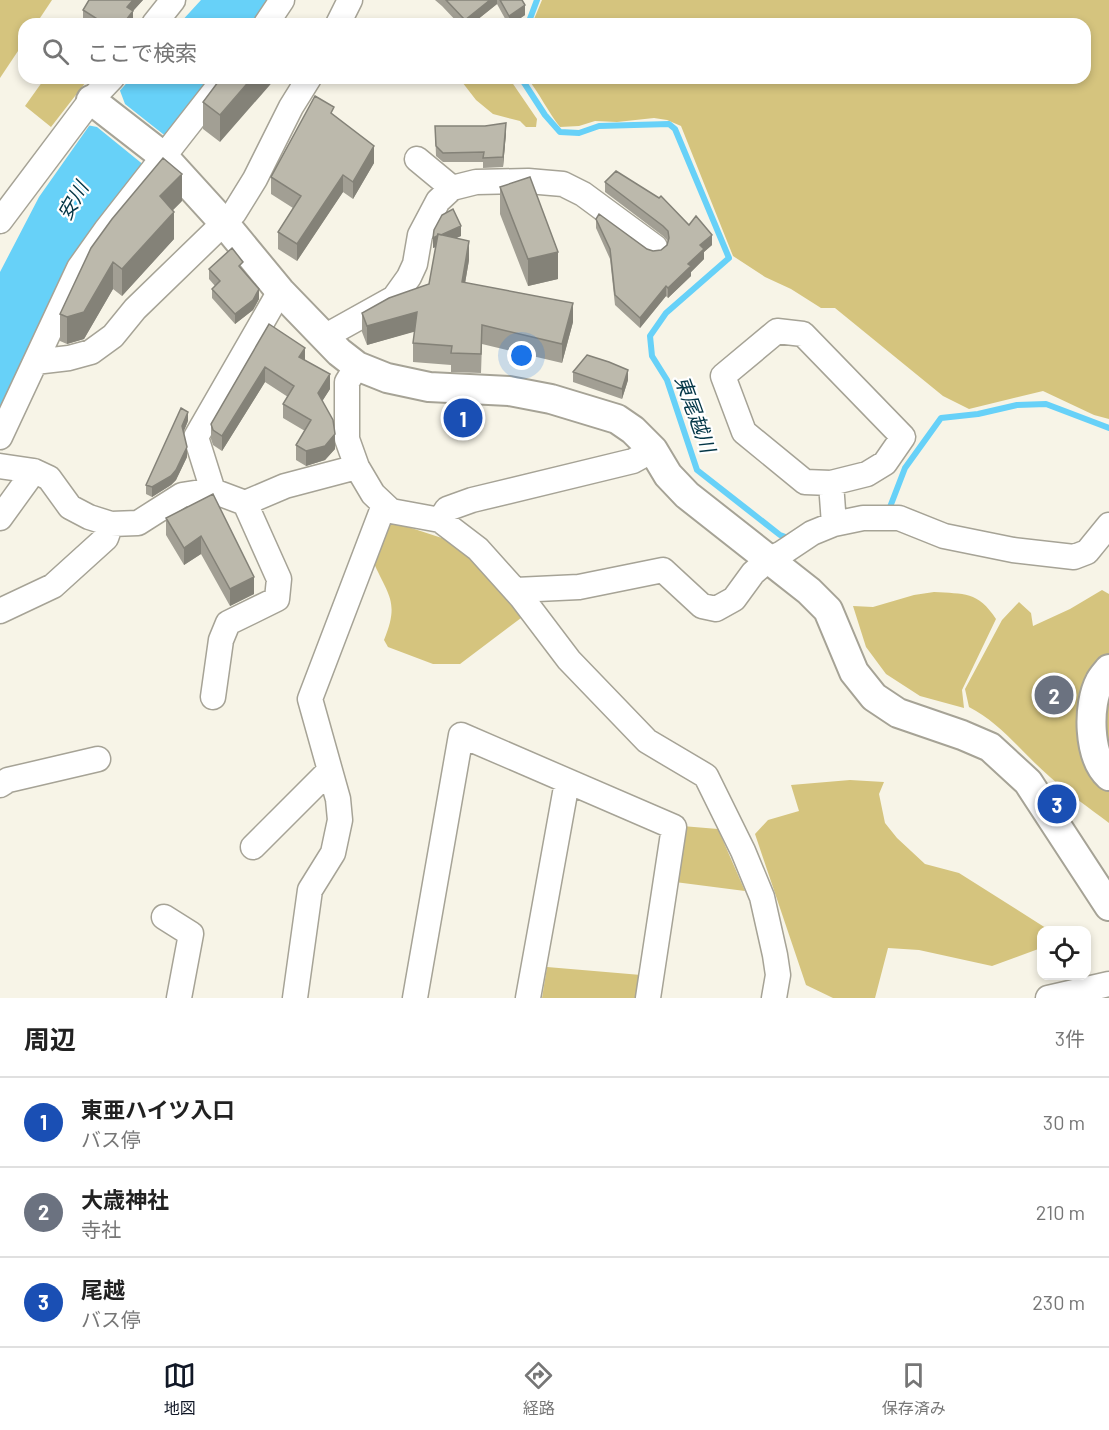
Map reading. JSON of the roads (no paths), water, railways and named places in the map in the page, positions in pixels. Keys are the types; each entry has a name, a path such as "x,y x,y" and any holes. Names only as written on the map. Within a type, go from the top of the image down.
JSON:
{"street":[{"path":"159,18 173,0"},
{"path":"270,18 282,0"},
{"path":"341,18 350,0"},
{"path":"0,221 98,105 109,84"},
{"path":"0,437 79,268 220,84"},
{"path":"35,362 69,358 91,352 113,336 135,309 234,213 255,179 291,107 305,84"},
{"path":"98,105 163,156 224,223 280,291 339,352 357,366 387,378 429,387 509,391 551,399 617,419 633,430 653,450 668,475 687,495 809,591 828,610 854,672 874,697 898,713 990,747 1028,782 1109,906"},
{"path":"417,159 452,188"},
{"path":"324,337 394,298 415,264 420,235 428,217 438,201 452,188 476,182 528,181 563,184 583,194 655,247"},
{"path":"213,491 196,437 280,291"},
{"path":"777,331 803,334 903,437 885,463 867,474 831,483 805,483 744,432 723,376 777,331"},
{"path":"357,366 346,382 347,439 357,467 374,494 391,511 440,520 477,549 516,590 569,660 646,741 706,776 743,851 762,897 776,955 778,975 774,998"},
{"path":"440,520 447,509 472,500 633,461 653,450"},
{"path":"0,466 34,471 49,478 70,507 89,517 111,524 138,523 182,495 213,491 245,503 285,486 357,467"},
{"path":"0,518 34,471"},
{"path":"831,483 834,524"},
{"path":"213,697 221,640 228,622 277,599 279,579 245,503"},
{"path":"295,998 310,890 333,853 340,820 338,799 310,699 384,505"},
{"path":"516,590 579,587 663,570 702,606 716,609 734,599 753,573 768,560 782,554 813,533 834,524 862,518 899,518 944,536 1013,550 1074,557 1087,552 1109,525"},
{"path":"0,611 53,585 106,538 111,524"},
{"path":"1109,669 1100,680 1094,700 1091,729 1097,756 1109,776"},
{"path":"415,998 461,735 674,827 648,998"},
{"path":"0,785 8,780 98,759"},
{"path":"253,847 329,771"},
{"path":"528,998 567,782"},
{"path":"164,917 191,934 179,998"},
{"path":"1048,998 1109,984"}],"water":[{"path":"201,0 270,0 256,18 184,18"},
{"name":"安川","path":"126,84 208,84 113,200 77,252 0,409 0,272 39,197 89,126"}],"waterway":[{"name":"東尾越川","path":"530,18 537,0"},
{"name":"東尾越川","path":"525,84 545,115 560,132 579,133 599,126 669,124 675,129 729,258 666,313 650,336 652,356 667,380 697,470 780,535 791,539"},
{"name":"東尾越川","path":"885,512 890,507 905,468 941,418 978,414 1017,405 1046,404 1109,428"}],"place":[{"name":"東亜ハイツ入口","path":"463,418"},
{"name":"大歳神社","path":"1054,695"},
{"name":"尾越","path":"1057,804"}]}
